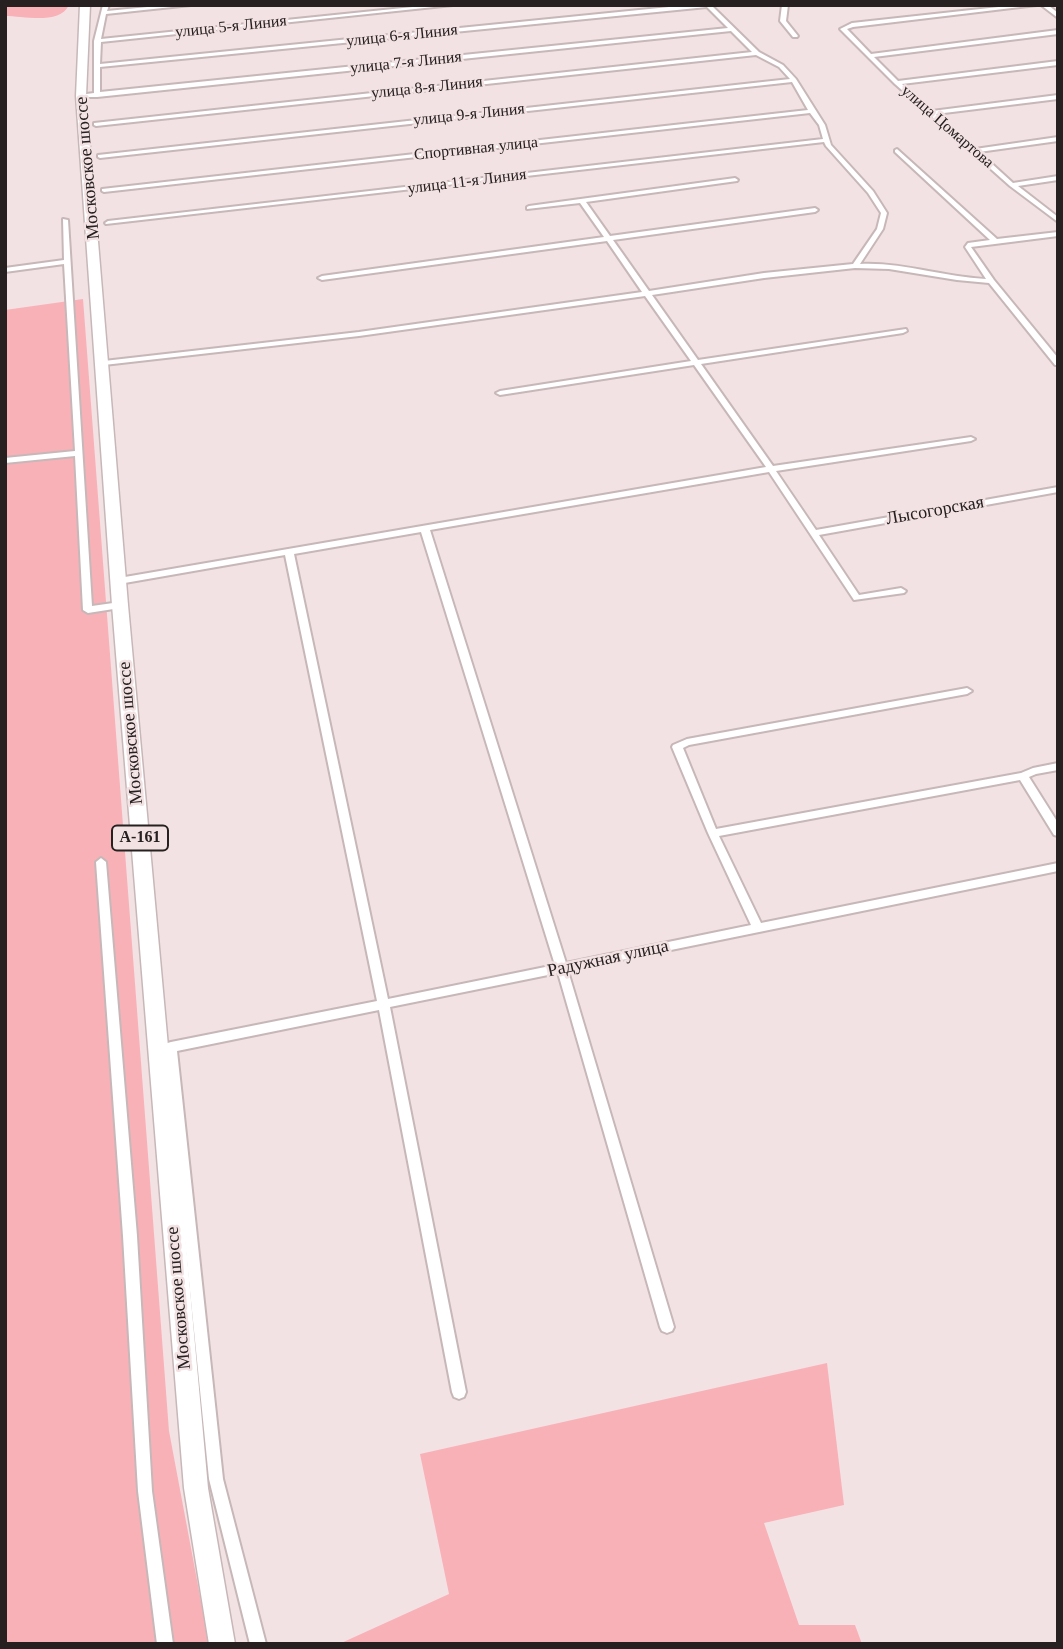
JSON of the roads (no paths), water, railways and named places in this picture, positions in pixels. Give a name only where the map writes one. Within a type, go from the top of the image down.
[{"type":"highway","name":"А-161","points":[[85,5],[89,35]]},
{"type":"highway","name":"А-161","points":[[89,35],[93,5]]},
{"type":"highway","name":"Московское шоссе","points":[[89,35],[89,95],[120,605],[164,1049],[196,1488],[222,1644]]},
{"type":"street","points":[[89,95],[97,66],[89,35],[106,5]]},
{"type":"street","points":[[103,13],[188,5]]},
{"type":"street","name":"улица 5-я Линия","points":[[89,35],[450,5]]},
{"type":"street","points":[[708,5],[757,53],[781,66],[794,79],[811,111],[822,125],[828,145],[871,192],[884,213],[880,229],[855,265]]},
{"type":"street","name":"улица 6-я Линия","points":[[97,66],[708,5]]},
{"type":"street","points":[[785,5],[782,11],[783,21],[795,36]]},
{"type":"street","name":"улица Цомартова","points":[[1034,5],[844,27],[844,31],[897,83],[1012,185],[1058,220]]},
{"type":"street","points":[[1044,5],[1058,16]]},
{"type":"street","name":"улица 7-я Линия","points":[[89,95],[731,29]]},
{"type":"street","points":[[869,56],[1058,32]]},
{"type":"street","name":"улица 8-я Линия","points":[[96,124],[757,53]]},
{"type":"street","points":[[897,83],[1058,63]]},
{"type":"street","name":"улица 9-я Линия","points":[[100,156],[794,79]]},
{"type":"street","points":[[932,113],[1058,97]]},
{"type":"street","name":"Спортивная улица","points":[[104,190],[811,111]]},
{"type":"street","points":[[974,151],[1058,139]]},
{"type":"street","name":"улица 11-я Линия","points":[[108,223],[827,140]]},
{"type":"street","points":[[897,151],[995,241]]},
{"type":"street","points":[[1012,185],[1058,178]]},
{"type":"street","points":[[529,208],[735,180]]},
{"type":"street","points":[[582,201],[771,469],[857,598],[901,591]]},
{"type":"street","points":[[323,278],[815,210]]},
{"type":"street","points":[[65,220],[88,610],[120,605]]},
{"type":"street","points":[[1058,234],[970,244],[968,247],[991,281],[1058,363]]},
{"type":"street","points":[[5,270],[67,262]]},
{"type":"street","points":[[104,363],[339,335],[855,265],[925,271],[969,281],[991,281]]},
{"type":"street","points":[[500,393],[903,331]]},
{"type":"street","points":[[119,581],[771,469],[971,439]]},
{"type":"street","points":[[5,461],[78,453]]},
{"type":"street","name":"Лысогорская","points":[[813,533],[1058,489]]},
{"type":"street","points":[[425,529],[562,969],[667,1327]]},
{"type":"street","points":[[289,552],[384,1005],[459,1392]]},
{"type":"street","points":[[758,929],[677,747],[687,742],[967,691]]},
{"type":"street","points":[[713,833],[1023,776],[1058,766]]},
{"type":"street","points":[[1023,776],[1058,832]]},
{"type":"street","points":[[101,862],[130,1236],[145,1490],[165,1644]]},
{"type":"street","name":"Радужная улица","points":[[164,1049],[1058,867]]},
{"type":"street","points":[[164,1049],[216,1479],[258,1644]]}]
